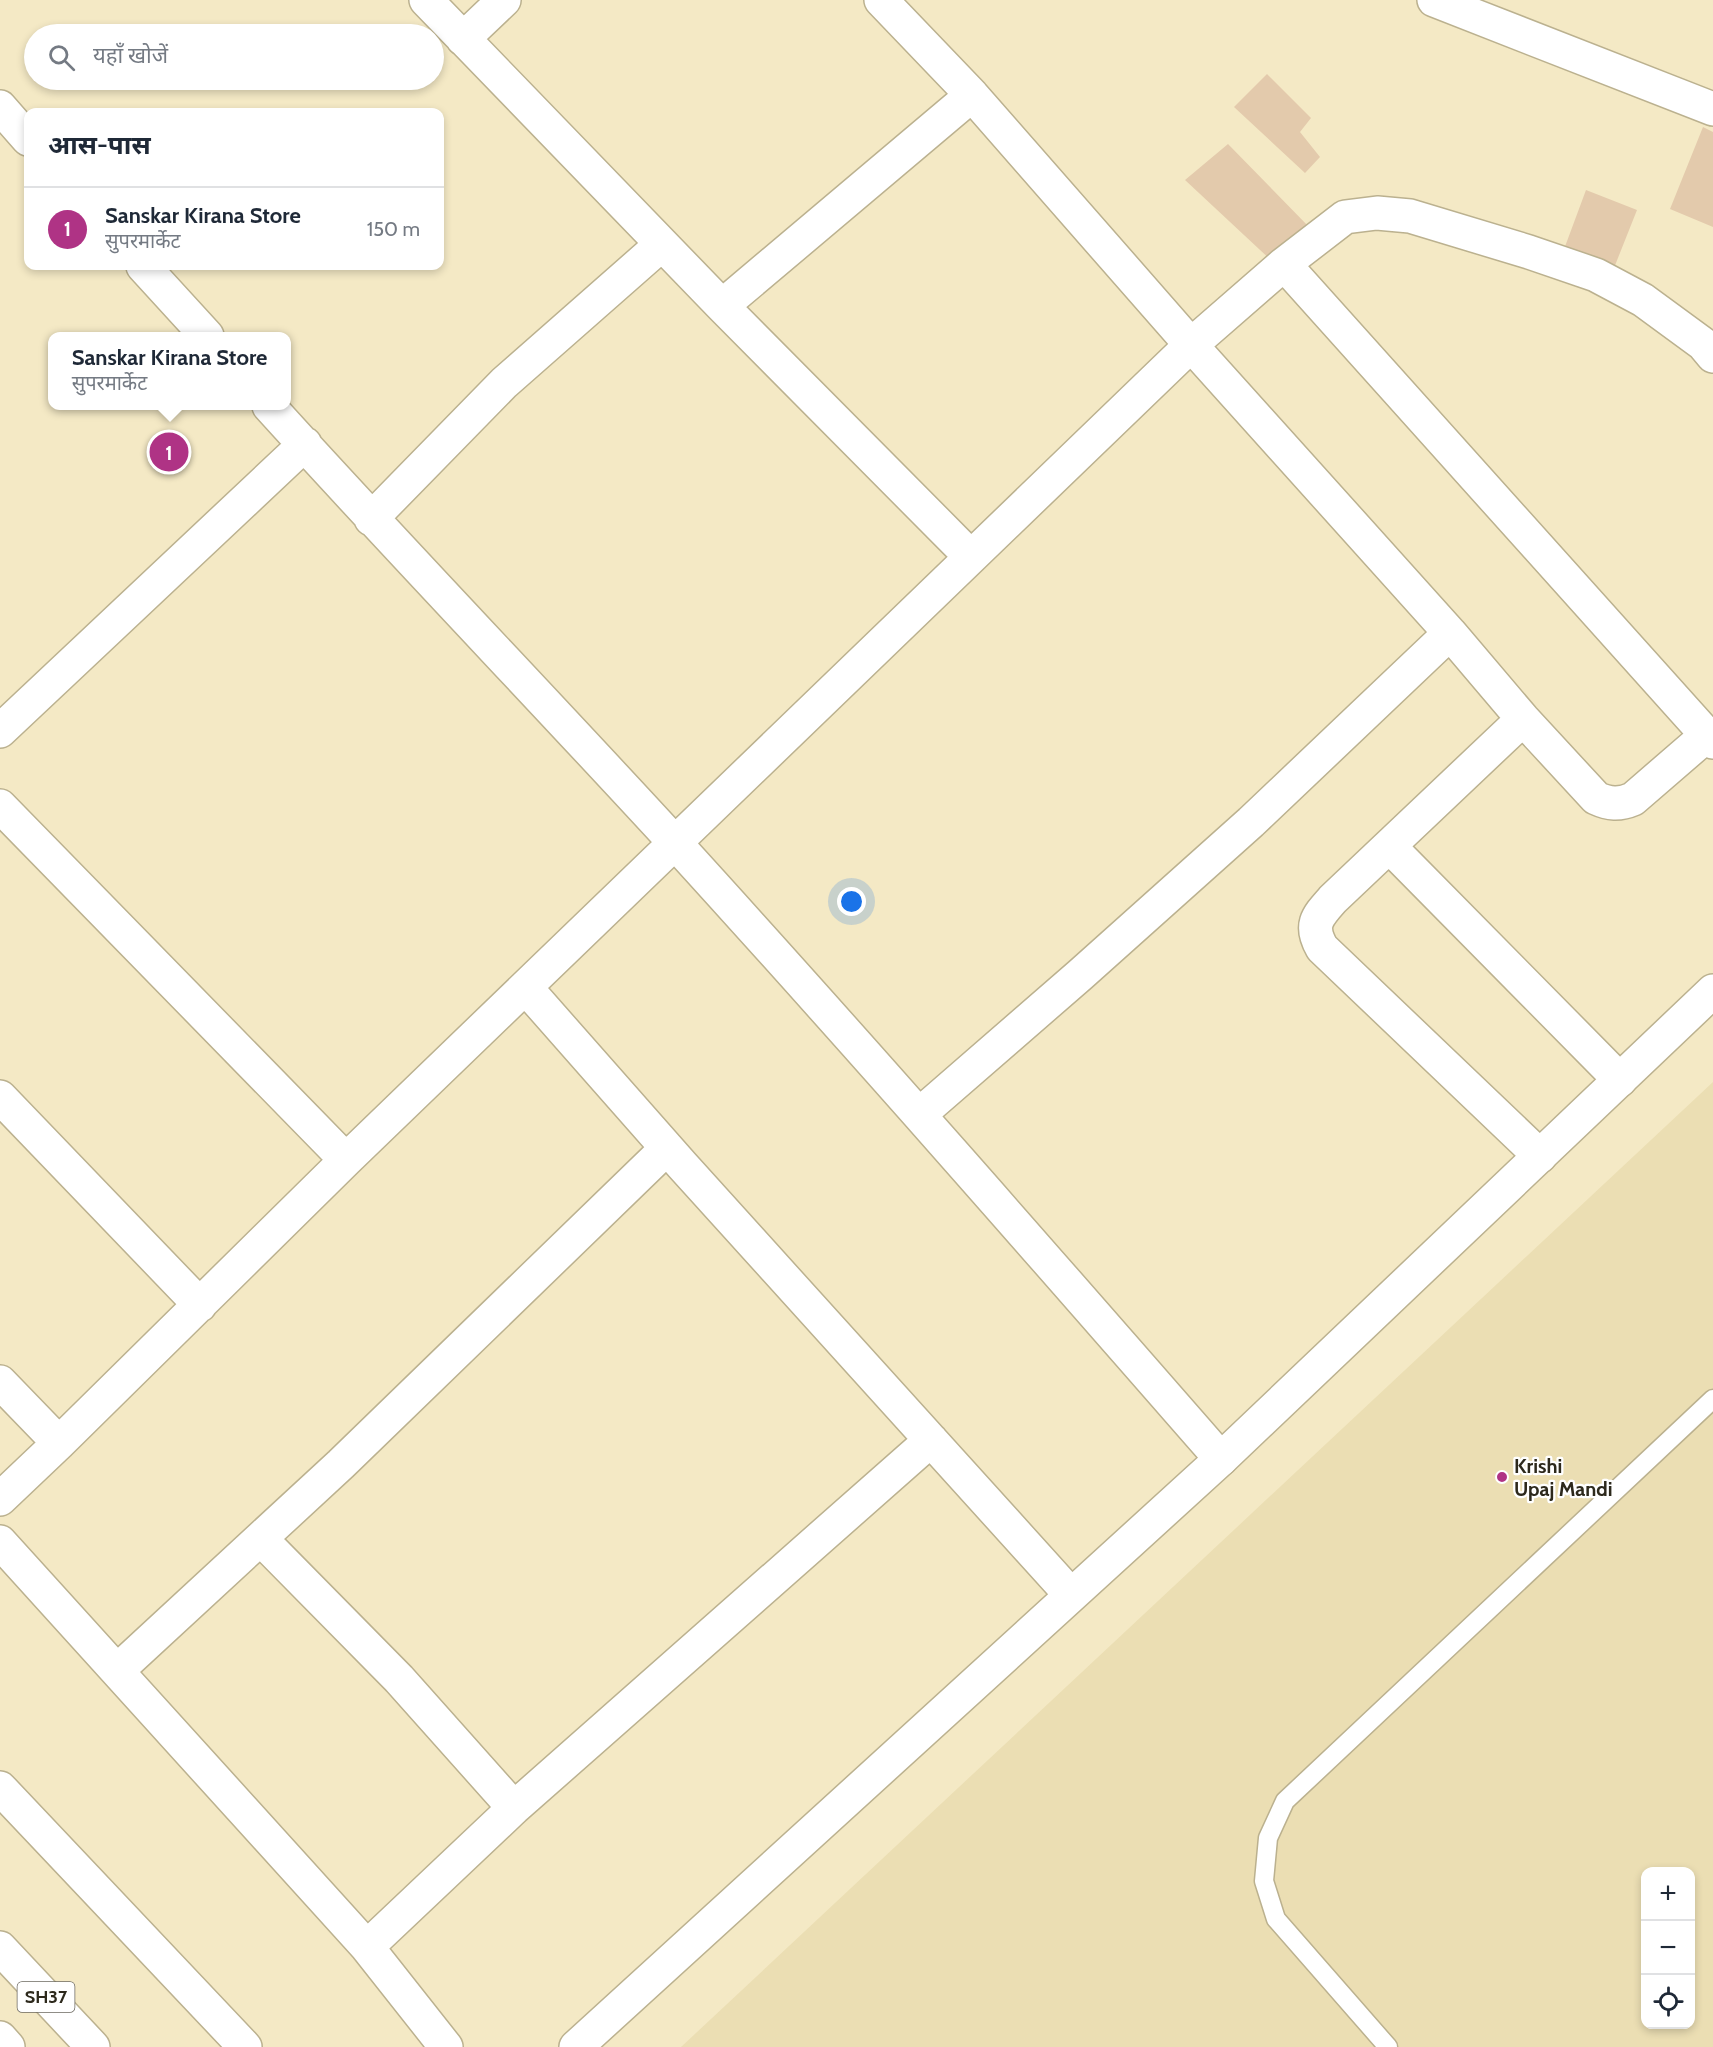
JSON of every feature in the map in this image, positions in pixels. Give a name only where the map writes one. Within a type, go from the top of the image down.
[{"type":"street","points":[[426,0],[722,306],[970,556]]},
{"type":"street","points":[[463,39],[504,0]]},
{"type":"street","points":[[881,0],[972,95],[1191,345],[1596,798],[1606,803],[1622,804],[1633,799],[1710,739],[1284,264]]},
{"type":"street","points":[[1434,0],[1713,109]]},
{"type":"street","points":[[722,306],[972,95]]},
{"type":"street","points":[[0,107],[24,134]]},
{"type":"street","points":[[0,1499],[346,1160],[1191,345],[1284,264],[1345,217],[1377,213],[1410,216],[1596,275],[1643,300],[1703,344],[1713,356]]},
{"type":"street","points":[[371,519],[504,383],[662,244]]},
{"type":"street","points":[[147,270],[203,332]]},
{"type":"street","points":[[274,410],[371,519],[674,843],[920,1114],[1221,1459]]},
{"type":"street","points":[[0,731],[305,444]]},
{"type":"street","points":[[920,1114],[1251,822],[1450,633]]},
{"type":"street","points":[[1523,719],[1319,914],[1315,936],[1322,948],[1540,1156]]},
{"type":"street","points":[[0,806],[346,1160]]},
{"type":"street","points":[[1389,846],[1620,1080]]},
{"type":"street","points":[[526,988],[667,1148],[1071,1595]]},
{"type":"street","points":[[576,2047],[1221,1459],[1713,991]]},
{"type":"street","points":[[0,1097],[200,1305]]},
{"type":"street","points":[[118,1670],[341,1464],[667,1148]]},
{"type":"street","points":[[0,1382],[59,1443]]},
{"type":"street","points":[[368,1947],[514,1808],[931,1440]]},
{"type":"street","points":[[261,1539],[399,1679],[514,1808]]},
{"type":"street","points":[[0,1542],[368,1947],[446,2047]]},
{"type":"street","points":[[0,1788],[245,2047]]},
{"type":"street","name":"SH37","points":[[0,1947],[93,2047]]},
{"type":"street","points":[[0,2038],[8,2047]]},
{"type":"lane","points":[[1388,2047],[1276,1919],[1264,1881],[1268,1838],[1286,1801],[1713,1399]]},
{"type":"shaded area","name":"Krishi Upaj Mandi","points":[[1713,1082],[1713,2047],[681,2047]]},
{"type":"building","points":[[1267,74],[1311,118],[1300,132],[1320,157],[1305,173],[1234,107]]},
{"type":"building","points":[[1703,127],[1713,132],[1713,227],[1670,209]]},
{"type":"building","points":[[1228,144],[1310,228],[1274,263],[1185,180]]},
{"type":"building","points":[[1586,190],[1637,210],[1612,273],[1563,252]]},
{"type":"place","name":"Sanskar Kirana Store","points":[[169,452]]},
{"type":"place","name":"Krishi Upaj Mandi","points":[[1502,1477]]}]
